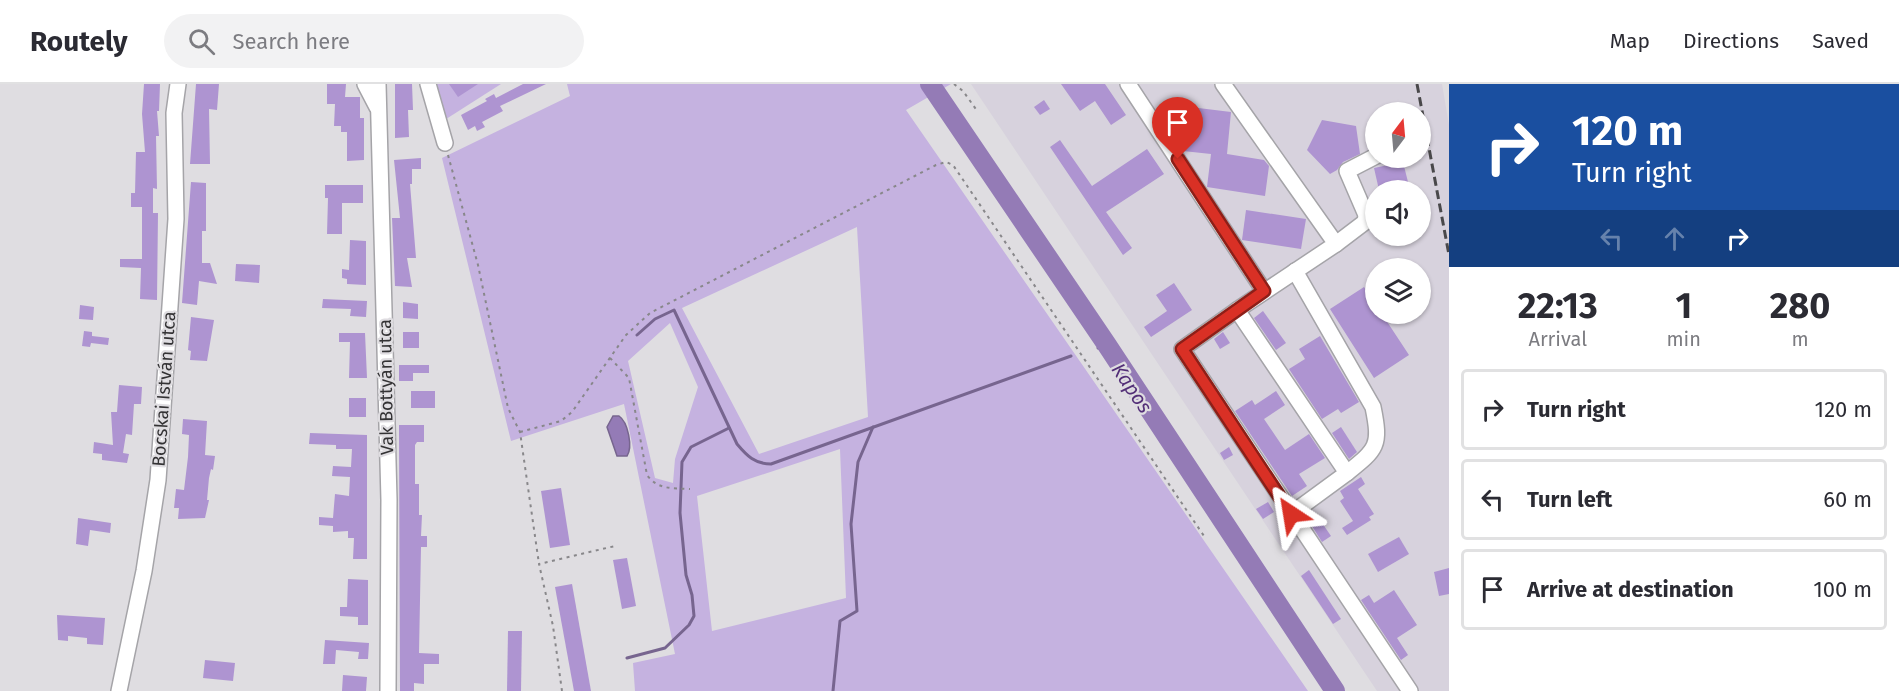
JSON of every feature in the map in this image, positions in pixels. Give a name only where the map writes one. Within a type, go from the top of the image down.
[{"type":"street","name":"Bocskai István utca","points":[[119,691],[144,571],[158,480],[176,219],[174,113],[178,84]]},
{"type":"street","points":[[365,84],[379,113]]},
{"type":"street","name":"Vak Bottyán utca","points":[[378,84],[389,500],[388,691]]},
{"type":"street","points":[[428,84],[445,143]]},
{"type":"street","points":[[1128,84],[1264,291]]},
{"type":"street","points":[[1223,84],[1336,244]]},
{"type":"street","points":[[1365,162],[1347,171],[1366,215],[1365,222],[1182,349],[1410,691]]},
{"type":"street","points":[[1291,514],[1371,453],[1377,444],[1378,432],[1372,407],[1295,271]]},
{"type":"street","points":[[1238,310],[1347,473]]},
{"type":"path","points":[[954,84],[978,112]]},
{"type":"path","points":[[445,143],[478,265],[508,408],[520,432],[539,564],[553,626],[562,691]]},
{"type":"path","points":[[520,432],[561,421],[572,412],[636,324],[650,314],[936,165],[946,162],[953,165],[1204,536]]},
{"type":"path","points":[[610,358],[629,378],[647,475],[653,483],[662,488],[690,489]]},
{"type":"path","points":[[539,564],[615,546]]},
{"type":"shaded area","points":[[434,84],[501,84],[443,121]]},
{"type":"shaded area","points":[[567,84],[951,84],[906,110],[1308,691],[635,691],[633,663],[675,654],[624,404],[511,441],[442,158],[570,96]],"holes":[[[857,227],[868,417],[759,454],[682,308]],[[670,323],[698,387],[675,459],[673,483],[655,478],[628,361]],[[840,449],[846,598],[712,631],[697,496]]]},
{"type":"shaded area","points":[[971,84],[1442,84],[1449,125],[1449,691],[1377,691]]},
{"type":"shaded area","points":[[613,416],[619,416],[627,429],[630,447],[627,456],[617,456],[607,427]]},
{"type":"building","points":[[144,84],[160,84],[159,111],[157,111],[159,136],[156,136],[157,189],[153,188],[153,213],[158,213],[157,300],[140,299],[141,268],[120,267],[120,259],[142,259],[142,207],[131,207],[131,193],[135,193],[136,152],[145,152],[142,114]]},
{"type":"building","points":[[196,84],[219,84],[217,110],[209,109],[210,164],[190,164]]},
{"type":"building","points":[[327,84],[346,84],[345,97],[360,97],[360,118],[364,118],[364,160],[347,161],[347,132],[341,132],[341,126],[334,126],[335,104],[327,104]]},
{"type":"building","points":[[395,84],[412,84],[413,110],[408,110],[409,137],[395,138]]},
{"type":"building","points":[[449,84],[478,84],[458,97]]},
{"type":"building","points":[[523,84],[546,84],[500,106],[503,111],[482,122],[485,127],[477,131],[475,126],[468,130],[461,115],[487,101],[485,99],[494,94],[496,98]]},
{"type":"building","points":[[1061,84],[1105,84],[1126,115],[1111,125],[1095,101],[1080,111]]},
{"type":"building","points":[[1044,100],[1050,109],[1040,115],[1034,107]]},
{"type":"building","points":[[1174,105],[1231,112],[1227,154],[1264,160],[1269,166],[1265,196],[1207,187],[1211,154],[1183,151],[1178,142],[1179,136],[1173,135],[1171,131]]},
{"type":"building","points":[[1322,120],[1356,126],[1360,154],[1343,162],[1337,170],[1330,174],[1307,150]]},
{"type":"building","points":[[1060,140],[1092,186],[1147,149],[1164,174],[1106,212],[1132,248],[1123,255],[1050,147]]},
{"type":"building","points":[[421,158],[421,169],[412,169],[412,184],[410,184],[416,258],[407,258],[412,287],[395,286],[392,218],[400,218],[394,160]]},
{"type":"building","points":[[1374,168],[1404,168],[1408,180],[1377,180]]},
{"type":"building","points":[[191,182],[206,183],[206,231],[202,231],[202,263],[210,263],[217,284],[199,281],[197,305],[182,303]]},
{"type":"building","points":[[325,185],[363,185],[363,203],[342,203],[342,234],[327,234],[328,198],[325,198]]},
{"type":"building","points":[[1246,210],[1306,219],[1301,249],[1242,240]]},
{"type":"building","points":[[350,240],[366,241],[366,285],[347,284],[347,279],[342,278],[342,269],[349,270]]},
{"type":"building","points":[[236,264],[260,265],[259,283],[235,281]]},
{"type":"building","points":[[1174,283],[1192,310],[1151,337],[1144,327],[1167,311],[1156,295]]},
{"type":"building","points":[[1364,287],[1365,324],[1389,324],[1409,355],[1374,378],[1330,309]]},
{"type":"building","points":[[323,299],[367,301],[366,317],[350,316],[351,309],[322,308]]},
{"type":"building","points":[[403,302],[418,304],[418,319],[403,318]]},
{"type":"building","points":[[80,305],[94,307],[93,320],[79,319]]},
{"type":"building","points":[[1263,311],[1286,343],[1276,350],[1254,318]]},
{"type":"building","points":[[191,317],[214,320],[207,361],[190,360],[191,351],[188,350]]},
{"type":"building","points":[[84,331],[92,332],[92,336],[109,338],[108,345],[91,343],[90,347],[82,346]]},
{"type":"building","points":[[403,332],[419,332],[419,348],[403,348]]},
{"type":"building","points":[[1223,332],[1230,343],[1220,349],[1214,339]]},
{"type":"building","points":[[339,333],[365,333],[367,378],[349,378],[350,342],[339,342]]},
{"type":"building","points":[[1320,336],[1359,402],[1341,413],[1338,409],[1322,419],[1289,369],[1305,359],[1299,349]]},
{"type":"building","points":[[399,365],[429,365],[429,373],[413,373],[413,381],[399,381]]},
{"type":"building","points":[[119,385],[142,387],[141,404],[134,404],[132,435],[126,434],[123,453],[129,454],[127,463],[102,460],[102,454],[93,453],[94,442],[113,445],[111,412],[117,412]]},
{"type":"building","points":[[411,391],[435,391],[435,408],[411,408]]},
{"type":"building","points":[[1276,391],[1285,405],[1264,419],[1285,450],[1309,434],[1325,458],[1299,474],[1307,486],[1292,496],[1235,411],[1252,400],[1255,405]]},
{"type":"building","points":[[349,398],[366,398],[366,417],[349,417]]},
{"type":"building","points":[[183,419],[207,421],[205,455],[215,456],[209,478],[207,500],[209,500],[205,518],[178,519],[179,508],[174,508],[176,489],[184,490],[188,457],[189,435],[182,434]]},
{"type":"building","points":[[399,425],[424,425],[424,442],[417,442],[415,445],[415,484],[419,484],[419,515],[422,515],[421,536],[427,536],[427,547],[421,547],[419,653],[439,654],[439,664],[424,664],[424,684],[414,683],[414,691],[400,691]]},
{"type":"building","points":[[1341,427],[1357,452],[1349,459],[1332,433]]},
{"type":"building","points":[[310,433],[367,435],[367,559],[353,559],[354,538],[348,538],[348,531],[333,532],[333,526],[319,525],[319,517],[333,518],[335,494],[349,496],[350,477],[332,476],[333,466],[351,467],[352,449],[336,449],[336,445],[309,444]]},
{"type":"building","points":[[1229,447],[1233,455],[1224,460],[1220,453]]},
{"type":"building","points":[[1361,477],[1365,484],[1358,489],[1374,514],[1369,517],[1371,520],[1347,535],[1342,528],[1353,521],[1340,501],[1344,498],[1340,491]]},
{"type":"building","points":[[561,488],[570,545],[550,548],[541,491]]},
{"type":"building","points":[[1268,502],[1274,512],[1263,519],[1256,509]]},
{"type":"building","points":[[1318,517],[1331,536],[1322,542],[1310,523]]},
{"type":"building","points":[[78,518],[111,523],[110,533],[90,530],[88,546],[76,544]]},
{"type":"building","points":[[1399,537],[1409,554],[1378,572],[1368,554]]},
{"type":"building","points":[[627,558],[636,606],[622,609],[613,560]]},
{"type":"building","points":[[1449,568],[1449,594],[1439,596],[1434,572]]},
{"type":"building","points":[[1309,570],[1341,619],[1333,624],[1301,576]]},
{"type":"building","points":[[348,579],[368,580],[368,625],[358,625],[358,617],[340,616],[340,607],[347,607]]},
{"type":"building","points":[[572,584],[591,691],[574,691],[555,587]]},
{"type":"building","points":[[1394,590],[1417,625],[1397,638],[1408,655],[1401,660],[1361,600],[1369,595],[1374,603]]},
{"type":"building","points":[[57,615],[105,618],[103,645],[87,644],[87,638],[68,636],[68,641],[58,640]]},
{"type":"building","points":[[508,631],[522,631],[521,691],[507,691]]},
{"type":"building","points":[[325,640],[369,643],[368,659],[358,659],[359,652],[336,650],[335,664],[323,664]]},
{"type":"building","points":[[205,660],[235,663],[233,681],[203,678]]},
{"type":"building","points":[[343,675],[367,677],[366,691],[342,691]]},
{"type":"waterway","name":"Kapos","points":[[930,84],[1107,345],[1335,691]]},
{"type":"waterway","points":[[637,335],[655,319],[674,310],[737,444],[760,463],[771,464],[1071,356]]},
{"type":"waterway","points":[[1098,348],[1107,345]]},
{"type":"waterway","points":[[833,691],[840,621],[857,611],[851,524],[858,462],[873,427]]},
{"type":"waterway","points":[[627,658],[665,648],[689,625],[694,616],[692,595],[686,575],[680,513],[682,462],[691,447],[729,428]]},
{"type":"railway","points":[[1417,84],[1449,255]]},
{"type":"route","points":[[1178,159],[1264,291],[1182,349],[1291,514]]}]
